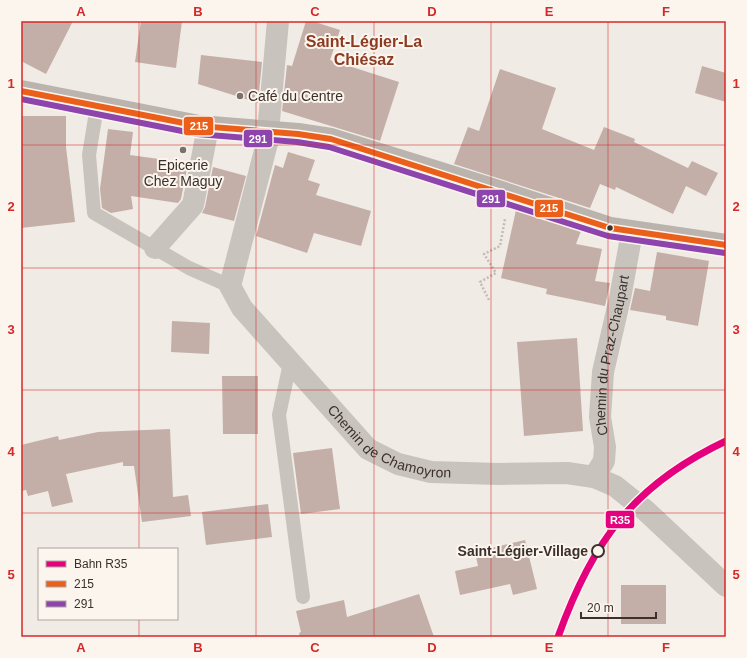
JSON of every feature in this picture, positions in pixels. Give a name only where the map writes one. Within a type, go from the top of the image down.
[{"type":"main road","points":[[21,91],[208,127],[331,139],[486,187],[610,228],[726,245]]},
{"type":"street","points":[[230,286],[265,151],[278,21]]},
{"type":"street","points":[[155,248],[193,205],[208,127]]},
{"type":"street","name":"Chemin du Praz-Chaupart","points":[[594,477],[604,461],[605,447],[600,417],[603,372],[620,298],[632,232]]},
{"type":"street","name":"Chemin de Chamoyron","points":[[230,286],[242,308],[368,448],[398,464],[431,472],[500,474],[566,473],[594,477],[615,486],[644,510],[726,586]]},
{"type":"lane","points":[[97,106],[89,155],[94,213],[189,268],[230,286]]},
{"type":"lane","points":[[290,363],[279,415],[303,597]]},
{"type":"path","points":[[489,300],[480,282],[496,273],[484,254],[500,246],[506,222],[504,216]]},
{"type":"building","points":[[21,21],[73,21],[46,74],[21,61]]},
{"type":"building","points":[[141,21],[182,21],[176,68],[135,62]]},
{"type":"building","points":[[306,21],[312,21],[340,30],[330,60],[399,82],[380,141],[282,111],[287,65],[292,66]]},
{"type":"building","points":[[201,55],[262,62],[258,103],[198,84]]},
{"type":"building","points":[[702,66],[726,73],[726,102],[695,93]]},
{"type":"building","points":[[500,69],[556,88],[542,129],[594,150],[604,127],[635,139],[634,142],[688,168],[692,161],[718,173],[706,196],[686,186],[673,214],[616,187],[615,190],[600,184],[590,208],[454,164],[468,127],[479,131]]},
{"type":"building","points":[[21,116],[66,116],[66,147],[75,222],[21,228]]},
{"type":"building","points":[[108,129],[133,132],[130,155],[188,163],[181,199],[178,203],[131,196],[133,209],[111,213],[102,208],[100,189]]},
{"type":"building","points":[[288,152],[315,160],[308,180],[320,184],[316,195],[371,211],[361,246],[314,233],[307,253],[256,236],[275,165],[283,168]]},
{"type":"building","points":[[213,167],[246,176],[234,221],[202,213],[205,207]]},
{"type":"building","points":[[516,210],[581,231],[576,244],[602,249],[595,281],[610,283],[605,306],[546,294],[547,289],[501,278]]},
{"type":"building","points":[[657,252],[709,261],[698,326],[666,320],[666,316],[630,310],[635,288],[650,291]]},
{"type":"building","points":[[172,321],[210,323],[209,354],[171,352]]},
{"type":"building","points":[[577,338],[583,431],[524,436],[517,342]]},
{"type":"building","points":[[222,376],[258,376],[258,434],[223,434]]},
{"type":"building","points":[[170,429],[173,497],[188,495],[191,516],[142,522],[134,466],[123,466],[123,462],[66,474],[73,502],[52,507],[48,491],[28,496],[26,490],[21,491],[21,445],[58,436],[59,440],[98,432]]},
{"type":"building","points":[[332,448],[340,509],[301,514],[293,453]]},
{"type":"building","points":[[268,504],[272,537],[206,545],[202,512]]},
{"type":"building","points":[[525,540],[537,589],[513,595],[510,584],[460,595],[455,571],[478,566],[475,552]]},
{"type":"building","points":[[621,585],[666,585],[666,624],[621,624]]},
{"type":"building","points":[[419,594],[434,637],[300,637],[299,633],[301,632],[296,611],[344,600],[347,617]]},
{"type":"rail line","name":"R35","points":[[558,637],[571,603],[586,572],[602,545],[620,520],[641,497],[665,477],[693,458],[726,441]]},
{"type":"transit line","name":"215","points":[[21,91],[199,126],[298,134],[331,139],[610,228],[726,245]]},
{"type":"transit line","name":"291","points":[[21,99],[197,134],[297,142],[329,147],[608,236],[725,253]]},
{"type":"place","name":"Café du Centre","points":[[240,96]]},
{"type":"place","name":"Epicerie Chez Maguy","points":[[183,150]]},
{"type":"place","name":"Saint-Légier-Village","points":[[598,551]]},
{"type":"district","name":"Saint-Légier-La Chiésaz","points":[[364,50]]}]
